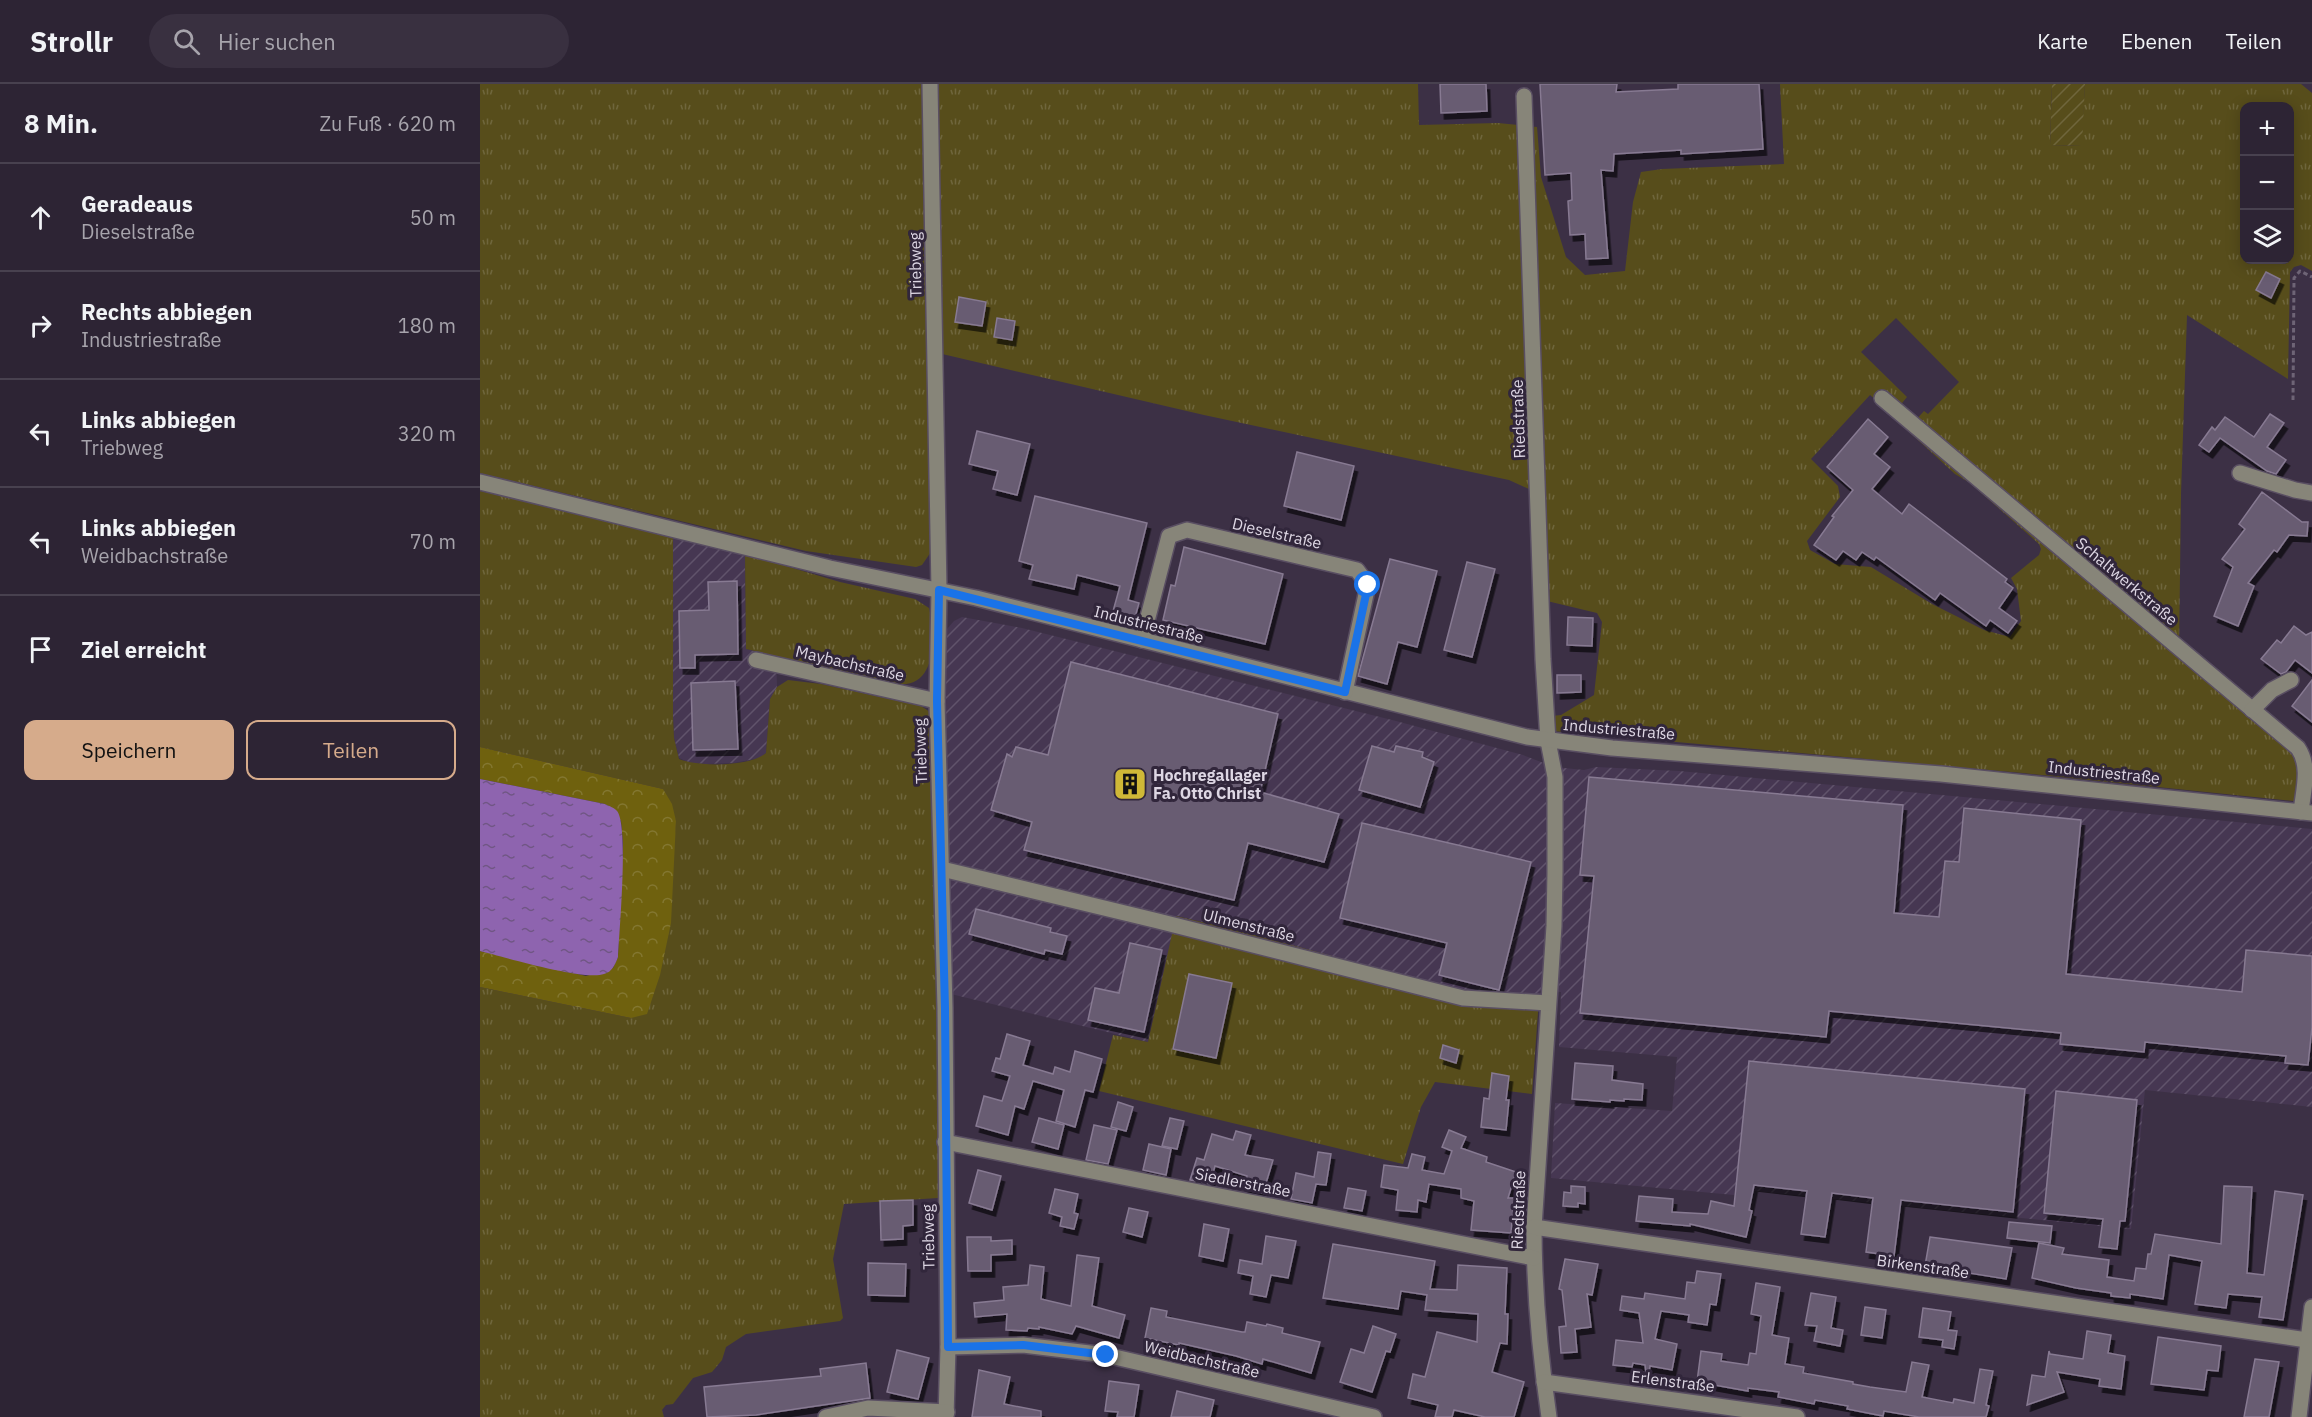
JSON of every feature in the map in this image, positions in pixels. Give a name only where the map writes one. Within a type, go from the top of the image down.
[{"type":"street","name":"Triebweg","points":[[930,84],[939,590],[937,701],[942,869],[948,1347],[946,1414]]},
{"type":"street","name":"Riedstraße","points":[[1524,96],[1543,659],[1548,741],[1555,777],[1556,825],[1554,926],[1534,1227],[1534,1258],[1549,1417]]},
{"type":"street","name":"Schaltwerkstraße","points":[[1882,398],[2298,748],[2309,764],[2306,813]]},
{"type":"street","points":[[2240,473],[2312,493]]},
{"type":"street","name":"Industriestraße","points":[[480,482],[830,568],[939,590],[1503,732],[1548,741],[1941,774],[2306,813]]},
{"type":"street","name":"Dieselstraße","points":[[1142,640],[1169,536],[1187,530],[1356,570],[1368,585],[1345,692]]},
{"type":"street","name":"Maybachstraße","points":[[756,660],[937,701]]},
{"type":"street","points":[[2252,710],[2272,690],[2291,681]]},
{"type":"street","name":"Ulmenstraße","points":[[942,869],[1463,998],[1548,1004]]},
{"type":"street","name":"Siedlerstraße","points":[[945,1142],[1534,1258]]},
{"type":"street","name":"Birkenstraße","points":[[1534,1227],[2307,1340]]},
{"type":"street","points":[[2299,1417],[2312,1307]]},
{"type":"street","name":"Weidbachstraße","points":[[948,1347],[1023,1345],[1106,1355],[1364,1416]]},
{"type":"street","name":"Erlenstraße","points":[[1544,1382],[1743,1413],[1797,1417]]},
{"type":"street","points":[[826,1417],[868,1408],[946,1414]]},
{"type":"path","points":[[2293,400],[2294,278],[2300,272],[2312,277]]},
{"type":"shaded area","points":[[673,538],[745,554],[746,649],[776,656],[777,687],[770,699],[766,753],[760,758],[734,763],[706,764],[690,763],[679,758],[674,738],[673,717]]},
{"type":"shaded area","points":[[962,617],[1022,628],[1396,721],[1523,755],[1554,767],[1584,770],[1596,767],[1679,771],[2312,829],[2312,1107],[2145,1090],[2131,1229],[1735,1189],[1734,1195],[1551,1178],[1555,1103],[1672,1111],[1677,1057],[1559,1047],[1561,992],[1540,991],[1539,999],[1470,993],[1177,916],[1148,1042],[951,994],[944,642],[947,629],[954,621]]},
{"type":"green space","points":[[480,84],[1418,84],[1419,125],[1498,123],[1537,127],[1541,177],[1566,257],[1585,275],[1625,271],[1633,202],[1641,172],[1662,169],[1784,164],[1780,84],[2052,84],[2050,145],[2081,146],[2085,84],[2301,84],[2312,93],[2312,271],[2301,265],[2294,267],[2290,272],[2288,379],[2187,315],[2181,494],[2179,654],[2292,749],[2297,775],[2294,801],[2023,773],[1553,731],[1552,716],[1561,715],[1594,695],[1602,622],[1597,613],[1547,601],[1542,495],[1509,480],[1204,415],[938,353],[933,549],[922,565],[916,567],[806,551],[480,473]],"holes":[[[1896,318],[1959,382],[1928,414],[1924,411],[1907,430],[1955,474],[1970,483],[2039,544],[2041,549],[2039,555],[2011,578],[2017,589],[2021,621],[2010,637],[1984,630],[1932,604],[1871,567],[1835,564],[1810,550],[1807,541],[1840,497],[1838,486],[1811,459],[1870,395],[1893,414],[1907,397],[1861,352]]]},
{"type":"green space","points":[[2052,84],[2085,84],[2082,146],[2050,145]]},
{"type":"green space","points":[[480,491],[673,538],[673,717],[674,738],[679,759],[688,762],[724,764],[748,761],[766,753],[770,699],[777,687],[788,680],[821,684],[921,706],[930,712],[934,790],[940,1145],[938,1198],[844,1204],[833,1259],[843,1318],[840,1321],[746,1334],[726,1347],[722,1360],[712,1372],[693,1378],[673,1404],[666,1405],[662,1410],[664,1417],[480,1417],[480,987],[631,1018],[673,859],[676,821],[663,789],[480,747]]},
{"type":"green space","points":[[745,554],[840,582],[915,599],[929,608],[931,619],[932,644],[927,668],[921,677],[912,683],[899,684],[746,649]]},
{"type":"green space","points":[[480,747],[663,789],[672,804],[676,821],[671,923],[660,975],[647,1014],[631,1018],[480,987],[480,951],[586,976],[613,968],[618,957],[623,843],[621,821],[605,804],[480,779]]},
{"type":"green space","points":[[1176,916],[1470,993],[1539,999],[1532,1094],[1435,1082],[1421,1107],[1403,1164],[1099,1091],[1113,1035],[1148,1042]]},
{"type":"water","points":[[480,779],[605,804],[617,811],[621,820],[623,857],[621,904],[618,957],[609,972],[594,975],[580,974],[480,951]]},
{"type":"building","points":[[1440,84],[1486,84],[1487,111],[1441,113]]},
{"type":"building","points":[[1540,84],[1617,84],[1616,92],[1678,89],[1678,84],[1759,84],[1763,149],[1681,154],[1681,150],[1614,154],[1613,171],[1601,170],[1608,258],[1586,259],[1585,234],[1570,235],[1568,201],[1572,200],[1571,173],[1545,175]]},
{"type":"building","points":[[2266,272],[2280,279],[2271,298],[2256,290]]},
{"type":"building","points":[[959,297],[986,302],[982,326],[955,322]]},
{"type":"building","points":[[997,318],[1015,321],[1012,340],[994,337]]},
{"type":"building","points":[[2270,414],[2284,423],[2267,447],[2286,460],[2276,474],[2267,471],[2220,438],[2209,452],[2199,445],[2212,427],[2215,430],[2225,417],[2254,437]]},
{"type":"building","points":[[1868,419],[1888,437],[1874,454],[1890,467],[1872,489],[1902,514],[1909,504],[2007,579],[2005,582],[2013,588],[1999,608],[2017,621],[2008,633],[1990,620],[1986,626],[1940,593],[1935,600],[1876,557],[1874,560],[1862,552],[1856,560],[1843,551],[1836,560],[1814,545],[1834,517],[1832,516],[1853,490],[1827,467]]},
{"type":"building","points":[[977,431],[1030,444],[1017,495],[993,489],[998,471],[969,464]]},
{"type":"building","points":[[1297,452],[1354,466],[1341,520],[1284,506]]},
{"type":"building","points":[[2262,492],[2302,522],[2308,522],[2307,536],[2289,535],[2277,552],[2274,550],[2248,583],[2254,586],[2238,626],[2214,616],[2233,567],[2222,559],[2245,529],[2239,524]]},
{"type":"building","points":[[1035,496],[1147,523],[1128,600],[1139,603],[1134,621],[1112,615],[1120,586],[1077,575],[1074,589],[1029,579],[1033,565],[1019,561]]},
{"type":"building","points":[[1184,547],[1283,574],[1265,644],[1163,620],[1171,585],[1175,586]]},
{"type":"building","points":[[1390,559],[1437,571],[1417,647],[1398,642],[1387,684],[1358,676]]},
{"type":"building","points":[[1467,562],[1495,569],[1472,657],[1444,650]]},
{"type":"building","points":[[737,581],[738,654],[695,655],[695,668],[680,668],[679,611],[709,610],[708,582]]},
{"type":"building","points":[[1568,617],[1593,618],[1592,646],[1567,645]]},
{"type":"building","points":[[2294,626],[2306,635],[2312,632],[2312,673],[2295,660],[2286,672],[2281,674],[2261,659],[2277,640],[2281,643]]},
{"type":"building","name":"Hochregallager Fa. Otto Christ","points":[[1071,662],[1278,714],[1260,792],[1339,814],[1324,862],[1248,843],[1234,900],[1024,850],[1032,822],[991,810],[1007,754],[1012,757],[1016,747],[1048,755]]},
{"type":"building","points":[[1557,675],[1581,675],[1581,692],[1557,693]]},
{"type":"building","points":[[2312,680],[2312,722],[2292,706]]},
{"type":"building","points":[[735,681],[738,749],[693,750],[691,683]]},
{"type":"building","points":[[1372,746],[1394,752],[1396,746],[1423,752],[1422,757],[1434,762],[1420,807],[1359,790]]},
{"type":"building","points":[[1589,777],[1903,805],[1894,913],[1939,917],[1945,861],[1959,862],[1964,808],[2081,820],[2066,974],[2242,992],[2246,950],[2312,956],[2312,1027],[2308,1065],[2285,1063],[2286,1056],[2145,1042],[2144,1052],[2060,1044],[2061,1033],[1829,1011],[1826,1037],[1580,1013],[1594,876],[1580,875]]},
{"type":"building","points":[[1362,823],[1531,862],[1499,990],[1439,975],[1447,943],[1340,918]]},
{"type":"building","points":[[976,909],[1051,928],[1050,932],[1067,936],[1062,954],[1045,950],[1044,954],[969,934]]},
{"type":"building","points":[[1130,943],[1162,950],[1144,1032],[1088,1020],[1095,988],[1119,993]]},
{"type":"building","points":[[1189,974],[1232,983],[1216,1058],[1173,1049]]},
{"type":"building","points":[[1007,1034],[1030,1041],[1023,1065],[1053,1074],[1055,1067],[1070,1072],[1075,1051],[1102,1059],[1093,1092],[1085,1090],[1075,1127],[1056,1121],[1064,1090],[1033,1081],[1024,1109],[1015,1106],[1008,1135],[976,1126],[984,1096],[1002,1101],[1010,1076],[992,1071],[996,1058],[1000,1059]]},
{"type":"building","points":[[1443,1045],[1459,1050],[1456,1063],[1440,1058]]},
{"type":"building","points":[[1749,1061],[2025,1089],[2013,1212],[1901,1200],[1894,1256],[1866,1252],[1873,1198],[1832,1193],[1825,1237],[1801,1234],[1807,1191],[1754,1185],[1749,1210],[1752,1211],[1746,1237],[1690,1224],[1690,1226],[1636,1221],[1639,1196],[1673,1199],[1672,1212],[1708,1214],[1711,1201],[1734,1206]]},
{"type":"building","points":[[1575,1063],[1613,1066],[1612,1080],[1643,1084],[1642,1100],[1624,1099],[1624,1101],[1610,1100],[1610,1102],[1572,1099]]},
{"type":"building","points":[[1492,1073],[1509,1076],[1506,1130],[1481,1127],[1484,1098],[1489,1099]]},
{"type":"building","points":[[2056,1091],[2137,1100],[2125,1221],[2120,1221],[2117,1249],[2099,1247],[2103,1219],[2044,1213]]},
{"type":"building","points":[[1118,1102],[1133,1107],[1126,1131],[1111,1127]]},
{"type":"building","points":[[1039,1118],[1064,1125],[1058,1149],[1032,1142]]},
{"type":"building","points":[[1170,1118],[1184,1121],[1177,1149],[1162,1146]]},
{"type":"building","points":[[1094,1125],[1117,1130],[1108,1164],[1086,1160]]},
{"type":"building","points":[[1449,1130],[1466,1137],[1461,1148],[1487,1157],[1486,1162],[1516,1172],[1508,1198],[1514,1198],[1511,1233],[1471,1230],[1474,1201],[1461,1198],[1461,1189],[1429,1184],[1426,1202],[1418,1200],[1417,1212],[1396,1210],[1398,1190],[1381,1187],[1384,1165],[1408,1168],[1412,1154],[1425,1157],[1422,1170],[1444,1174],[1452,1151],[1442,1147]]},
{"type":"building","points":[[1236,1131],[1251,1135],[1245,1155],[1273,1160],[1263,1193],[1244,1189],[1247,1176],[1215,1166],[1210,1184],[1190,1180],[1197,1158],[1204,1160],[1212,1134],[1233,1140]]},
{"type":"building","points":[[1149,1144],[1171,1149],[1166,1175],[1143,1170]]},
{"type":"building","points":[[1318,1152],[1331,1154],[1326,1185],[1316,1184],[1312,1203],[1291,1199],[1296,1173],[1314,1177]]},
{"type":"building","points":[[978,1170],[1001,1176],[992,1210],[969,1203]]},
{"type":"building","points":[[1571,1186],[1585,1187],[1585,1204],[1578,1203],[1578,1207],[1563,1206],[1564,1192],[1571,1193]]},
{"type":"building","points":[[2224,1186],[2252,1187],[2247,1273],[2264,1275],[2275,1191],[2303,1195],[2283,1320],[2259,1317],[2262,1297],[2228,1294],[2226,1308],[2195,1304],[2202,1261],[2169,1255],[2163,1299],[2130,1294],[2130,1298],[2111,1296],[2111,1293],[2032,1278],[2039,1243],[2064,1248],[2062,1254],[2109,1260],[2107,1277],[2134,1281],[2136,1268],[2146,1269],[2155,1234],[2221,1244]]},
{"type":"building","points":[[1348,1188],[1366,1191],[1362,1211],[1344,1208]]},
{"type":"building","points":[[1055,1189],[1078,1194],[1074,1213],[1078,1214],[1074,1229],[1060,1226],[1062,1217],[1049,1213]]},
{"type":"building","points":[[913,1200],[913,1225],[903,1226],[903,1239],[881,1240],[880,1201]]},
{"type":"building","points":[[1129,1208],[1148,1212],[1142,1237],[1123,1232]]},
{"type":"building","points":[[2009,1222],[2052,1226],[2050,1243],[2007,1238]]},
{"type":"building","points":[[1204,1224],[1229,1229],[1223,1261],[1199,1256]]},
{"type":"building","points":[[1266,1236],[1296,1241],[1288,1278],[1271,1275],[1266,1297],[1250,1294],[1253,1276],[1238,1273],[1240,1260],[1262,1264]]},
{"type":"building","points":[[967,1237],[991,1237],[991,1241],[1012,1240],[1012,1254],[991,1255],[991,1271],[968,1271]]},
{"type":"building","points":[[1930,1237],[2012,1248],[2006,1279],[1925,1266]]},
{"type":"building","points":[[1333,1244],[1435,1261],[1430,1289],[1457,1290],[1458,1265],[1507,1268],[1505,1314],[1508,1314],[1507,1344],[1500,1343],[1492,1372],[1524,1382],[1514,1417],[1485,1417],[1454,1410],[1452,1417],[1435,1417],[1438,1405],[1408,1398],[1413,1374],[1425,1377],[1437,1332],[1477,1342],[1478,1314],[1425,1310],[1427,1295],[1401,1291],[1398,1309],[1323,1298]]},
{"type":"building","points":[[1077,1255],[1099,1258],[1092,1306],[1125,1315],[1119,1338],[1076,1326],[1072,1334],[1039,1327],[1039,1329],[1028,1328],[1027,1331],[1006,1330],[1007,1314],[975,1317],[974,1303],[1004,1300],[1003,1287],[1028,1285],[1030,1265],[1044,1267],[1041,1299],[1071,1306]]},
{"type":"building","points":[[1565,1259],[1598,1264],[1592,1295],[1587,1294],[1591,1327],[1575,1329],[1577,1352],[1561,1353],[1559,1327],[1566,1326],[1562,1290],[1559,1289]]},
{"type":"building","points":[[868,1263],[906,1264],[905,1296],[868,1295]]},
{"type":"building","points":[[1697,1271],[1721,1274],[1716,1305],[1710,1304],[1707,1325],[1688,1322],[1689,1315],[1661,1311],[1655,1339],[1677,1344],[1672,1370],[1650,1366],[1649,1373],[1646,1373],[1645,1365],[1633,1363],[1632,1367],[1613,1365],[1616,1340],[1643,1343],[1639,1313],[1620,1310],[1622,1296],[1644,1299],[1645,1293],[1685,1299],[1687,1282],[1695,1283]]},
{"type":"building","points":[[1756,1283],[1780,1287],[1772,1335],[1789,1338],[1785,1364],[1804,1367],[1803,1373],[1906,1392],[1912,1362],[1929,1365],[1922,1397],[1953,1403],[1954,1399],[1974,1403],[1980,1369],[1993,1371],[1986,1405],[1989,1406],[1986,1417],[1919,1417],[1884,1411],[1883,1416],[1815,1400],[1814,1404],[1778,1397],[1779,1392],[1748,1388],[1748,1391],[1697,1382],[1701,1351],[1722,1354],[1721,1361],[1748,1365],[1750,1353],[1756,1354],[1761,1316],[1751,1314]]},
{"type":"building","points":[[1811,1293],[1836,1297],[1831,1328],[1843,1330],[1840,1346],[1814,1341],[1817,1326],[1805,1325]]},
{"type":"building","points":[[1865,1307],[1886,1310],[1882,1338],[1861,1335]]},
{"type":"building","points":[[1151,1308],[1167,1311],[1166,1317],[1242,1332],[1245,1332],[1247,1322],[1266,1326],[1267,1324],[1283,1328],[1282,1333],[1320,1342],[1311,1373],[1263,1359],[1262,1364],[1179,1343],[1179,1345],[1145,1338]]},
{"type":"building","points":[[1923,1308],[1951,1312],[1948,1330],[1957,1331],[1954,1349],[1942,1347],[1943,1340],[1919,1337]]},
{"type":"building","points":[[1373,1326],[1396,1334],[1390,1352],[1386,1351],[1372,1392],[1340,1382],[1351,1349],[1364,1353]]},
{"type":"building","points":[[2087,1331],[2111,1335],[2108,1353],[2125,1356],[2121,1389],[2099,1386],[2100,1379],[2057,1372],[2064,1392],[2027,1405],[2032,1375],[2045,1377],[2049,1351],[2050,1354],[2083,1359]]},
{"type":"building","points":[[2158,1337],[2221,1346],[2218,1371],[2207,1370],[2204,1390],[2151,1384]]},
{"type":"building","points":[[897,1350],[929,1358],[918,1399],[887,1392]]},
{"type":"building","points":[[2255,1359],[2279,1362],[2269,1417],[2244,1417]]},
{"type":"building","points":[[866,1363],[870,1398],[756,1415],[707,1417],[704,1387],[821,1376],[820,1369]]},
{"type":"building","points":[[979,1370],[1010,1377],[1004,1404],[1041,1411],[1041,1417],[972,1417]]},
{"type":"building","points":[[1109,1381],[1139,1385],[1134,1417],[1117,1417],[1118,1412],[1105,1411]]},
{"type":"building","points":[[1177,1391],[1214,1400],[1210,1417],[1171,1417]]},
{"type":"place","name":"Hochregallager Fa. Otto Christ","points":[[1130,784]]},
{"type":"route","points":[[1106,1355],[1023,1345],[948,1347],[945,1008],[937,701],[939,590],[1345,692],[1368,585]]}]
